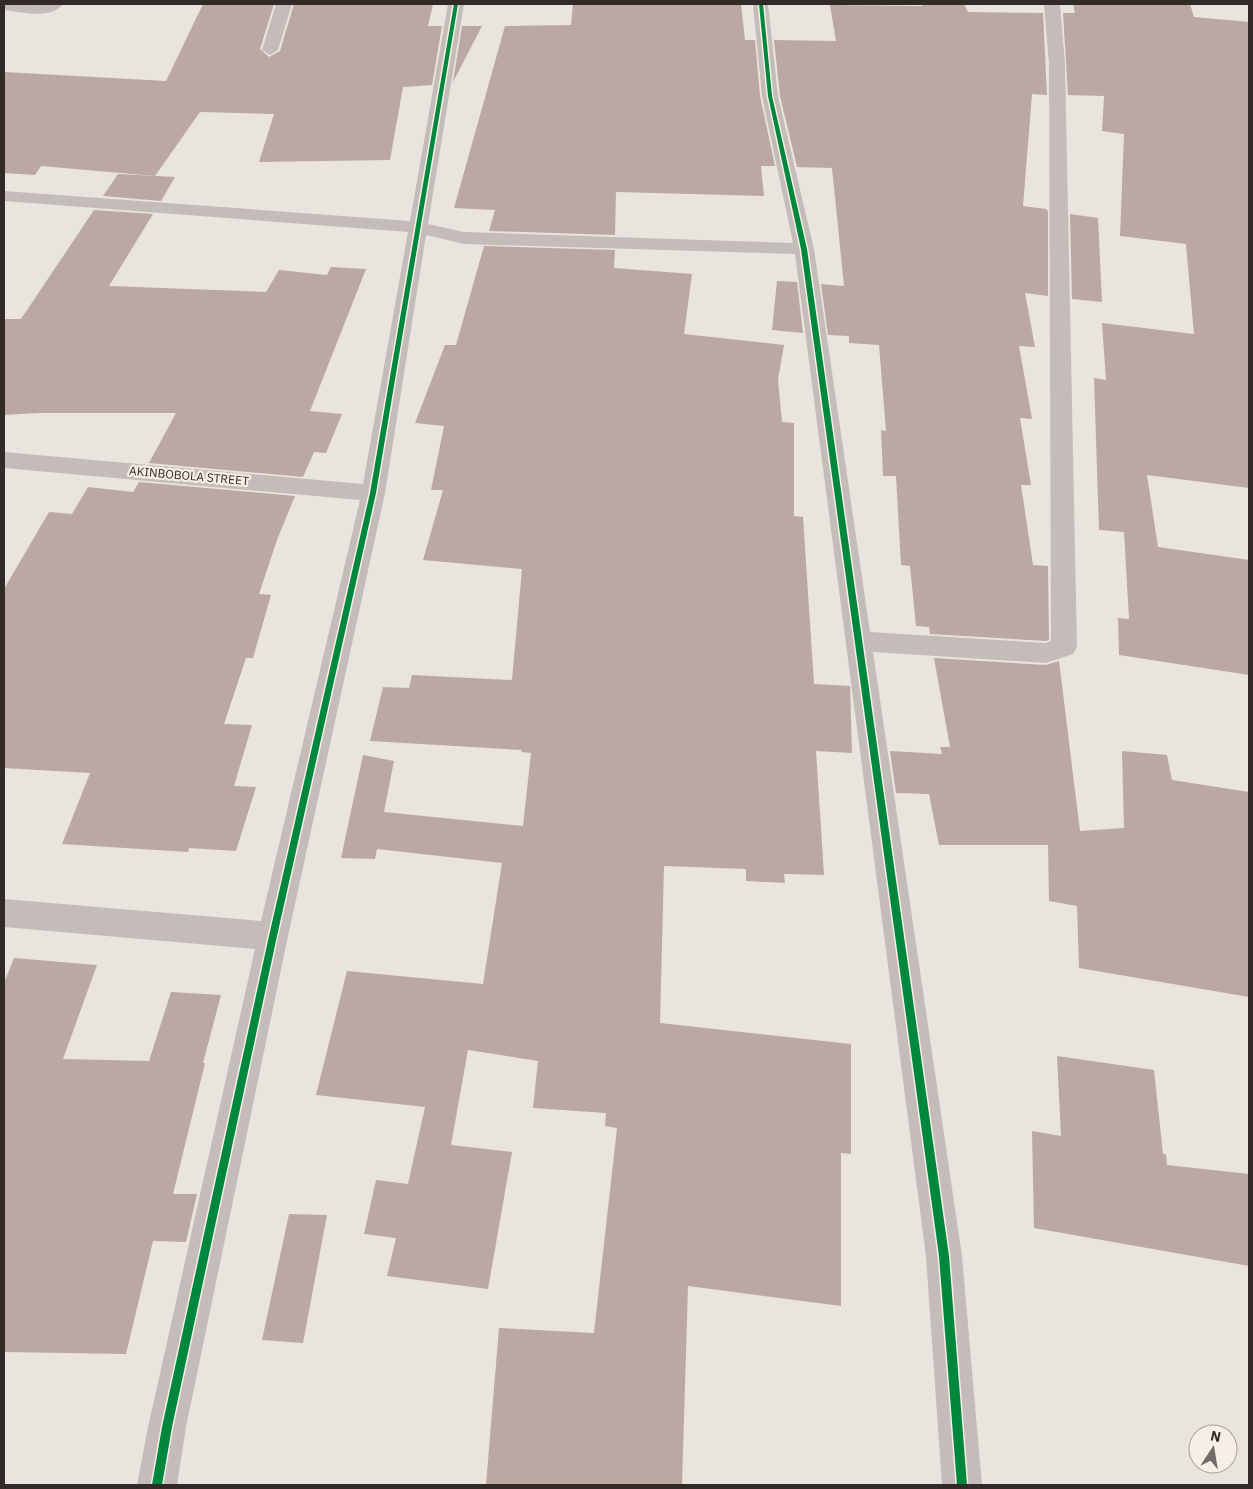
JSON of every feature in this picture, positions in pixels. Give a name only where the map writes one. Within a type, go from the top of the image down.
[{"type":"street","points":[[4,6],[43,9],[55,4]]},
{"type":"street","points":[[270,50],[284,4]]},
{"type":"street","points":[[157,1485],[169,1417],[273,936],[373,493],[456,4]]},
{"type":"street","points":[[761,4],[770,96],[804,249],[944,1256],[962,1485]]},
{"type":"street","points":[[859,641],[1046,653],[1064,647],[1057,64],[1052,4]]},
{"type":"street","points":[[4,196],[418,227],[464,238],[804,249]]},
{"type":"street","name":"AKINBOBOLA STREET","points":[[4,460],[373,493]]},
{"type":"street","points":[[4,913],[273,936]]},
{"type":"building","points":[[203,4],[274,4],[260,49],[269,57],[280,51],[294,4],[433,4],[428,26],[442,26],[432,85],[403,87],[390,160],[259,162],[274,114],[200,112],[155,176],[41,166],[35,175],[4,173],[4,72],[166,81]]},
{"type":"building","points":[[573,4],[741,4],[745,40],[755,40],[760,96],[775,166],[761,166],[764,196],[616,192],[615,235],[489,231],[495,210],[454,208],[505,26],[571,25]]},
{"type":"building","points":[[922,4],[964,4],[968,12],[1043,13],[1047,95],[1032,94],[1023,206],[1046,209],[1048,211],[1048,296],[1025,293],[1035,347],[1019,346],[1032,419],[1020,418],[1031,485],[1021,485],[1033,565],[1048,566],[1049,640],[1046,641],[930,634],[929,627],[916,626],[910,566],[901,565],[896,476],[883,476],[881,430],[886,431],[879,345],[849,343],[849,336],[828,335],[821,284],[844,286],[832,168],[797,167],[780,96],[774,40],[836,41],[830,5],[922,6]]},
{"type":"building","points":[[1073,4],[1190,4],[1194,17],[1249,22],[1249,488],[1147,475],[1158,547],[1249,560],[1249,675],[1119,655],[1118,618],[1129,619],[1124,532],[1099,530],[1094,378],[1106,380],[1102,323],[1194,334],[1186,244],[1120,236],[1124,134],[1102,131],[1104,96],[1068,95],[1063,13],[1075,13]]},
{"type":"building","points":[[462,26],[482,26],[453,82]]},
{"type":"building","points":[[118,174],[175,177],[161,201],[103,196]]},
{"type":"building","points":[[94,210],[153,214],[109,286],[266,292],[279,270],[327,275],[331,267],[366,269],[310,411],[342,414],[326,453],[314,452],[303,477],[149,463],[176,413],[38,413],[4,415],[4,319],[21,319]]},
{"type":"building","points":[[1070,214],[1098,218],[1102,302],[1072,299]]},
{"type":"building","points":[[484,246],[615,250],[614,268],[692,274],[684,334],[784,345],[778,380],[782,422],[794,423],[794,516],[803,517],[814,684],[850,686],[852,753],[816,751],[824,875],[784,874],[785,883],[746,881],[746,869],[664,866],[660,1023],[851,1044],[851,1154],[841,1153],[841,1306],[688,1286],[682,1485],[486,1485],[499,1328],[594,1333],[617,1128],[605,1126],[606,1113],[533,1108],[538,1061],[468,1050],[451,1145],[512,1152],[488,1289],[387,1276],[396,1238],[364,1234],[376,1180],[408,1184],[425,1107],[316,1095],[347,971],[483,984],[502,863],[377,849],[375,859],[341,858],[363,755],[394,761],[384,812],[523,826],[531,753],[521,752],[522,750],[370,741],[383,687],[409,688],[412,675],[512,680],[522,569],[423,560],[443,490],[431,490],[444,426],[415,423],[445,345],[456,345]]},
{"type":"building","points":[[777,281],[797,282],[803,333],[772,330]]},
{"type":"building","points":[[139,482],[295,496],[277,540],[259,594],[271,595],[253,658],[246,658],[224,724],[252,725],[234,786],[256,787],[236,851],[189,848],[188,852],[62,844],[90,773],[4,768],[4,589],[49,512],[72,514],[88,487],[133,492]]},
{"type":"building","points":[[934,658],[1046,665],[1059,661],[1080,831],[1124,828],[1122,751],[1167,755],[1172,780],[1249,792],[1249,997],[1079,968],[1077,906],[1049,901],[1048,845],[939,845],[929,794],[896,793],[890,751],[942,754],[940,747],[950,747]]},
{"type":"building","points":[[14,958],[97,965],[63,1059],[149,1061],[171,992],[221,995],[203,1063],[205,1063],[173,1194],[197,1194],[186,1242],[153,1241],[126,1354],[4,1352],[4,983]]},
{"type":"building","points":[[1057,1056],[1154,1070],[1163,1154],[1166,1154],[1167,1165],[1249,1174],[1249,1266],[1034,1228],[1032,1131],[1061,1136]]},
{"type":"building","points":[[289,1214],[327,1215],[303,1343],[262,1340]]},
{"type":"cycle path","points":[[157,1485],[167,1427],[273,936],[373,493],[456,4]]},
{"type":"cycle path","points":[[761,4],[770,96],[804,249],[944,1256],[962,1485]]}]
